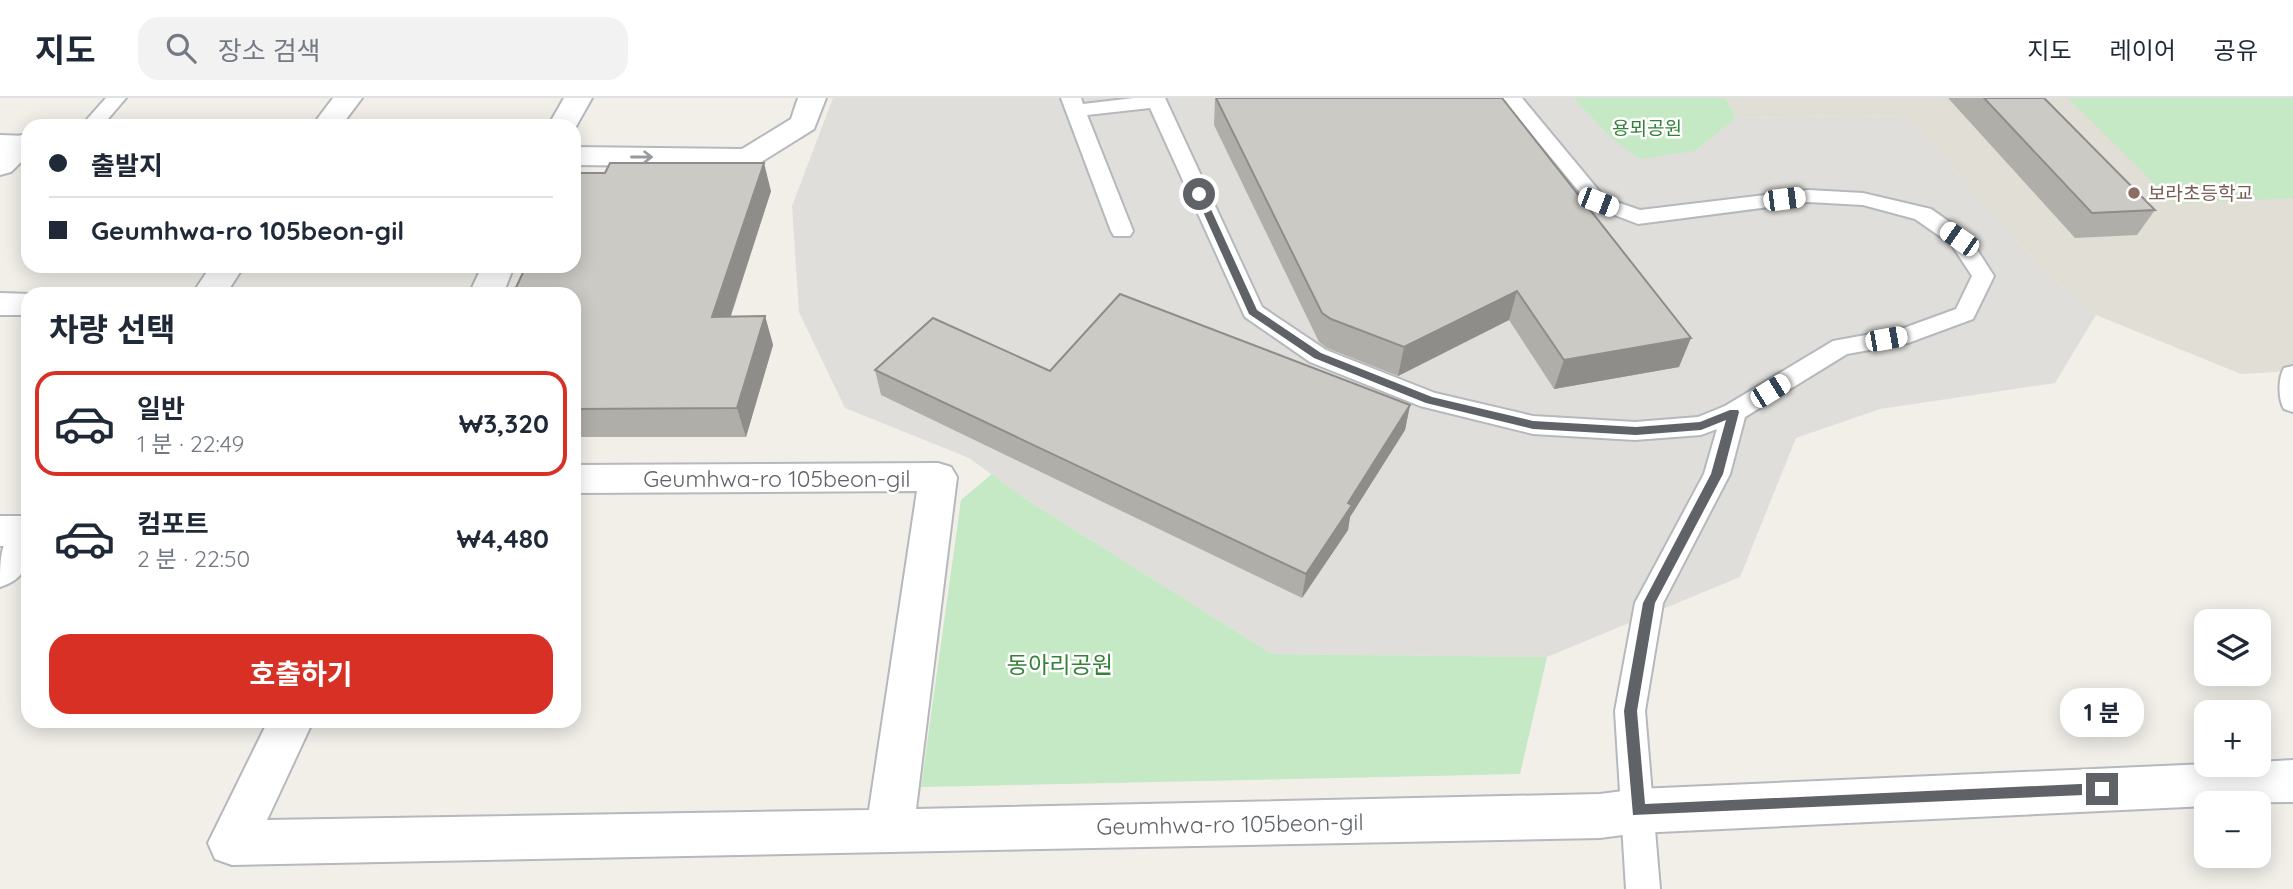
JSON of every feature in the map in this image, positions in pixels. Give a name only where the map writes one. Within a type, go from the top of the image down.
[{"type":"street","points":[[332,119],[348,98]]},
{"type":"street","points":[[566,119],[578,98]]},
{"type":"street","points":[[581,156],[748,158],[804,123],[812,98]]},
{"type":"street","points":[[0,166],[17,144]]},
{"type":"street","points":[[0,304],[21,304]]},
{"type":"street","name":"Geumhwa-ro 105beon-gil","points":[[581,479],[938,477],[889,832],[1601,816],[1638,811],[2293,780]]},
{"type":"street","points":[[0,531],[21,533]]},
{"type":"street","points":[[0,571],[21,543]]},
{"type":"street","points":[[288,728],[232,843],[889,832]]},
{"type":"lane","points":[[97,119],[116,98]]},
{"type":"lane","points":[[1122,231],[1073,105],[1155,99],[1253,312],[1318,356],[1429,400],[1533,425],[1636,431],[1701,426],[1734,412],[1841,347],[1908,335],[1965,314],[1983,276],[1959,239],[1923,214],[1863,199],[1808,196],[1638,217],[1598,202],[1512,98]]},
{"type":"lane","points":[[2293,374],[2293,403]]},
{"type":"lane","points":[[1643,889],[1630,711],[1649,603],[1717,474],[1734,412]]},
{"type":"shaded area","points":[[833,98],[1573,98],[1609,136],[1695,151],[1736,118],[1905,115],[2041,267],[2096,315],[2055,383],[1880,409],[1796,438],[1740,577],[1547,657],[1272,654],[1024,498],[969,458],[845,408],[799,312],[792,206]]},
{"type":"shaded area","name":"보라초등학교","points":[[1725,98],[2293,98],[2293,371],[2241,374],[2096,315],[2041,267],[1905,115],[1736,118]]},
{"type":"green space","name":"용뫼공원","points":[[1573,98],[1725,98],[1736,118],[1695,151],[1639,159],[1609,136]]},
{"type":"green space","points":[[2068,98],[2293,98],[2293,198],[2175,204]]},
{"type":"green space","name":"동아리공원","points":[[992,474],[1024,498],[1272,654],[1547,657],[1520,774],[921,787],[961,500]]},
{"type":"building","points":[[1216,98],[1502,98],[1691,338],[1564,360],[1517,291],[1404,347],[1331,319],[1322,313]]},
{"type":"building","points":[[1984,98],[2044,98],[2155,210],[2092,213]]},
{"type":"building","points":[[610,163],[764,163],[712,317],[765,316],[737,408],[581,409],[581,287],[516,287],[523,273],[581,273],[581,173],[605,173]]},
{"type":"building","points":[[1120,294],[1410,405],[1348,503],[1352,505],[1306,574],[875,370],[933,318],[1050,371]]},
{"type":"place","name":"보라초등학교","points":[[2134,193]]},
{"type":"route","points":[[1199,194],[1253,312],[1318,356],[1429,400],[1533,425],[1636,431],[1701,426],[1734,412],[1717,474],[1649,603],[1630,711],[1638,811],[2102,789]]}]
